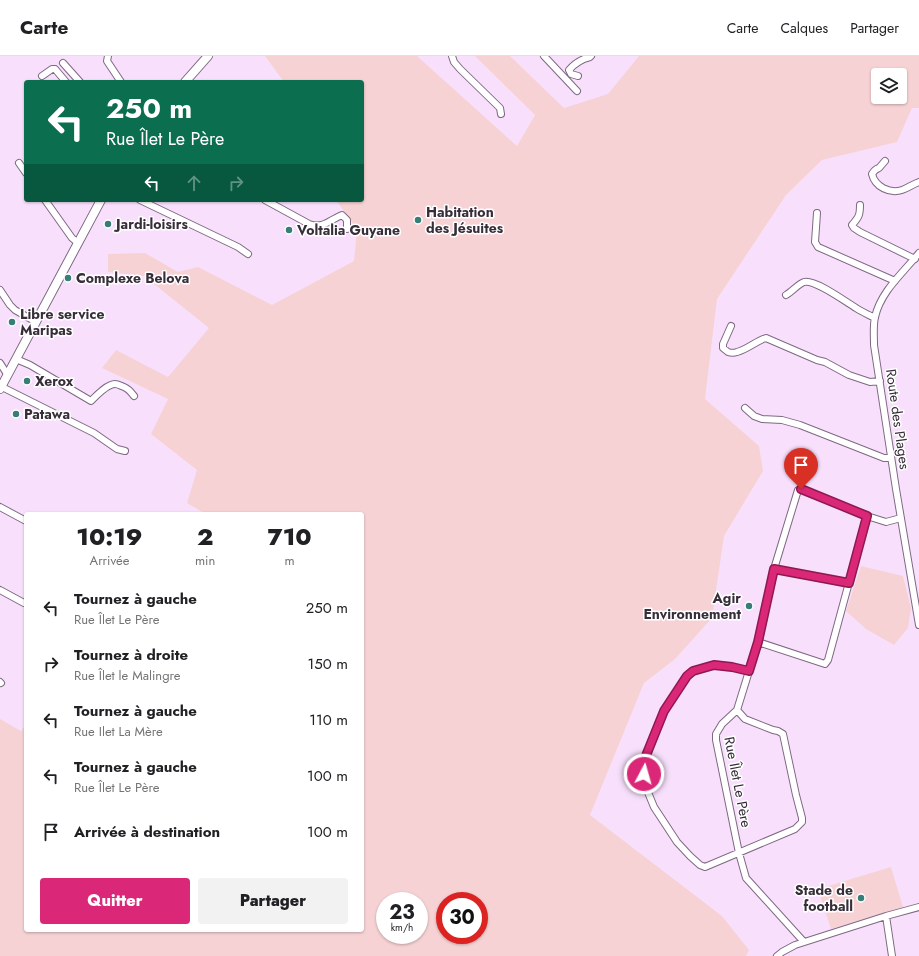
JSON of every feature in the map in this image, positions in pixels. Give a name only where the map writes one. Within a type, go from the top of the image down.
[{"type":"main road","points":[[187,80],[208,56]]},
{"type":"main road","points":[[0,389],[100,202]]},
{"type":"street","points":[[108,56],[106,61],[120,80]]},
{"type":"street","points":[[452,56],[454,62],[460,70],[500,108],[501,114]]},
{"type":"street","points":[[544,56],[577,91]]},
{"type":"street","points":[[578,76],[571,74],[569,70],[573,65],[590,56]]},
{"type":"street","points":[[63,62],[78,80]]},
{"type":"street","points":[[42,76],[52,69],[56,69],[64,80]]},
{"type":"street","points":[[885,161],[872,174],[873,180],[883,188],[896,191],[919,182]]},
{"type":"street","points":[[19,163],[24,170]]},
{"type":"street","points":[[46,202],[72,238],[78,243]]},
{"type":"street","points":[[144,202],[238,247],[248,254]]},
{"type":"street","points":[[269,202],[316,227],[342,215],[347,220],[347,229]]},
{"type":"street","points":[[860,205],[860,214],[852,224],[854,228],[860,232],[917,256]]},
{"type":"street","points":[[817,213],[815,242],[818,247],[894,281]]},
{"type":"street","name":"Route des Plages","points":[[917,256],[894,281],[879,306],[875,318],[874,345],[919,625]]},
{"type":"street","points":[[786,295],[799,285],[805,282],[810,282],[836,295],[857,309],[875,318]]},
{"type":"street","points":[[0,290],[15,310],[36,322]]},
{"type":"street","points":[[731,326],[723,344],[723,348],[728,352],[736,353],[766,338],[825,362],[848,375],[870,382],[880,381]]},
{"type":"street","points":[[16,359],[91,401],[108,386],[114,384],[127,388],[134,396]]},
{"type":"street","points":[[0,363],[8,374]]},
{"type":"street","points":[[0,389],[4,388],[94,433],[117,449],[125,451]]},
{"type":"street","points":[[745,408],[754,416],[762,419],[782,420],[800,425],[884,458],[891,458]]},
{"type":"street","name":"Rue Îlet Le Père","points":[[804,942],[746,878],[739,853],[716,734],[722,724],[737,710],[758,642],[774,569],[798,490],[801,489],[867,516],[886,522],[901,518]]},
{"type":"street","points":[[0,507],[24,520]]},
{"type":"street","points":[[758,642],[825,664],[828,660],[867,516]]},
{"type":"street","points":[[774,569],[849,583]]},
{"type":"street","points":[[0,590],[24,603]]},
{"type":"street","points":[[737,710],[745,719],[783,734],[802,822],[795,829],[739,853],[705,866],[700,865],[677,842],[654,807],[645,785],[643,763],[664,711],[687,676],[693,671],[714,665],[749,671]]},
{"type":"street","points":[[777,956],[795,945],[919,907]]},
{"type":"street","points":[[886,916],[892,956]]},
{"type":"shaded area","points":[[265,56],[417,56],[517,146],[535,115],[475,56],[510,56],[564,108],[608,94],[639,56],[919,56],[919,108],[912,108],[897,142],[822,160],[786,195],[717,299],[705,399],[759,446],[763,471],[724,536],[712,618],[675,659],[644,683],[590,815],[722,916],[749,950],[746,956],[0,956],[0,719],[21,731],[24,727],[24,932],[364,932],[364,512],[203,512],[187,503],[197,470],[151,434],[168,399],[102,368],[116,350],[168,377],[209,328],[144,276],[108,272],[108,254],[145,253],[178,272],[198,267],[272,305],[354,261],[357,229],[337,202],[364,202],[364,80],[283,80]]},
{"type":"shaded area","points":[[861,566],[903,576],[911,608],[908,628],[894,645],[866,629],[846,611]]},
{"type":"shaded area","name":"Stade de football","points":[[891,867],[903,907],[831,929],[818,889]]},
{"type":"place","name":"Habitation des Jésuites","points":[[418,220]]},
{"type":"place","name":"Jardi-loisirs","points":[[108,224]]},
{"type":"place","name":"Voltalia Guyane","points":[[289,230]]},
{"type":"place","name":"Complexe Belova","points":[[68,278]]},
{"type":"place","name":"Libre service Maripas","points":[[12,322]]},
{"type":"place","name":"Xerox","points":[[27,381]]},
{"type":"place","name":"Patawa","points":[[16,414]]},
{"type":"place","name":"Agir Environnement","points":[[749,606]]},
{"type":"place","name":"Stade de football","points":[[861,898]]},
{"type":"route","points":[[644,774],[643,763],[664,711],[687,676],[693,671],[714,665],[749,671],[758,642],[774,569],[849,583],[867,516],[801,489]]}]
